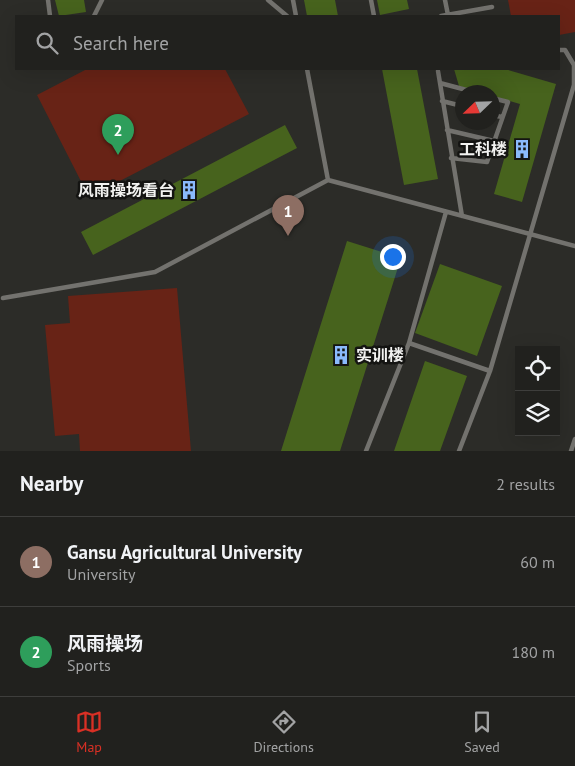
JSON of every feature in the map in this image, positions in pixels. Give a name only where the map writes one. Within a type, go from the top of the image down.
[{"type":"lane","points":[[48,0],[50,15]]},
{"type":"lane","points":[[94,15],[102,0]]},
{"type":"lane","points":[[268,0],[286,15]]},
{"type":"lane","points":[[293,0],[296,15]]},
{"type":"lane","points":[[371,0],[374,15]]},
{"type":"lane","points":[[445,0],[448,15],[492,7]]},
{"type":"lane","points":[[459,451],[490,371],[532,235],[574,85],[574,65],[565,50],[560,50]]},
{"type":"lane","points":[[307,70],[328,180]]},
{"type":"lane","points":[[438,71],[462,216]]},
{"type":"lane","points":[[440,83],[455,87]]},
{"type":"lane","points":[[451,158],[486,162],[508,102],[500,100]]},
{"type":"lane","points":[[442,101],[455,104]]},
{"type":"lane","points":[[447,130],[494,140]]},
{"type":"lane","points":[[4,298],[155,272],[328,180],[575,246]]},
{"type":"lane","points":[[366,451],[409,343],[446,212]]},
{"type":"lane","points":[[409,343],[490,371]]},
{"type":"lane","points":[[571,451],[575,439]]},
{"type":"shaded area","points":[[508,0],[575,0],[575,32],[560,35],[560,15],[511,15]]},
{"type":"shaded area","points":[[85,70],[226,70],[249,114],[89,197],[37,95]]},
{"type":"shaded area","points":[[177,288],[191,451],[80,451],[79,434],[55,436],[45,325],[70,323],[68,296]]},
{"type":"building","points":[[55,0],[84,0],[86,12],[59,15]]},
{"type":"building","points":[[304,0],[335,0],[338,15],[307,15]]},
{"type":"building","points":[[377,0],[407,0],[409,9],[380,15]]},
{"type":"building","points":[[382,70],[417,70],[438,179],[404,185]]},
{"type":"building","name":"工科楼","points":[[454,70],[508,70],[556,84],[522,202],[494,194],[520,104],[500,98],[500,85],[459,85]]},
{"type":"building","name":"风雨操场看台","points":[[285,125],[297,148],[93,255],[81,232]]},
{"type":"building","name":"实训楼","points":[[347,241],[401,258],[340,451],[281,451]]},
{"type":"building","points":[[440,264],[502,286],[477,356],[415,333]]},
{"type":"building","points":[[425,361],[467,376],[440,451],[394,451]]},
{"type":"place","name":"工科楼","points":[[522,149]]},
{"type":"place","name":"风雨操场","points":[[118,155]]},
{"type":"place","name":"风雨操场看台","points":[[189,190]]},
{"type":"place","name":"Gansu Agricultural University","points":[[288,236]]},
{"type":"place","name":"实训楼","points":[[341,355]]}]
